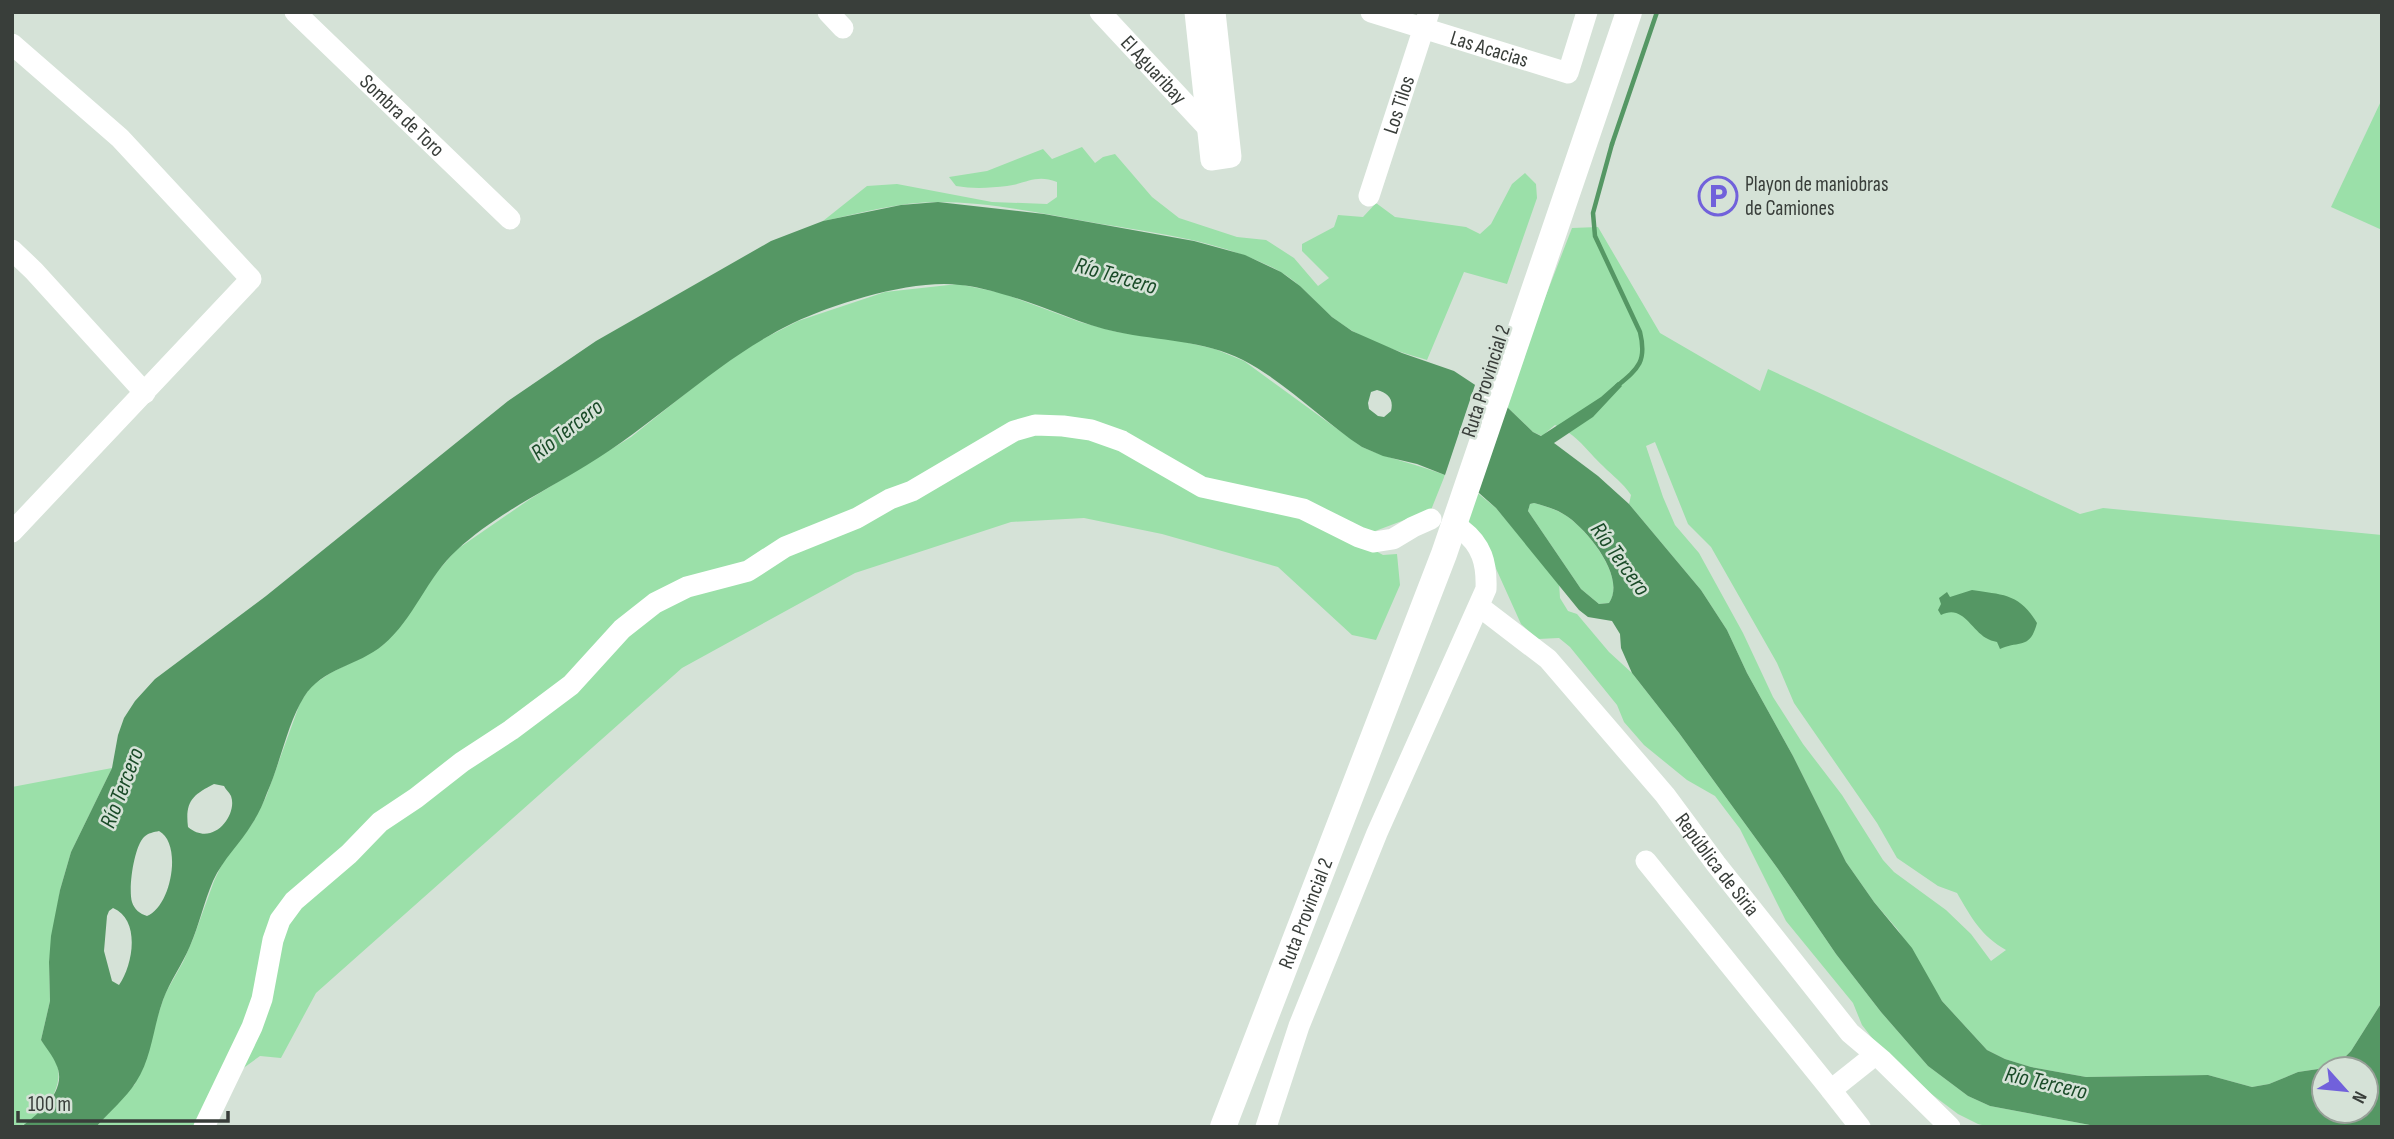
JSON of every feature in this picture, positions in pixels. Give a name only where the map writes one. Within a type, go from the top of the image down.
[{"type":"main road","name":"Ruta Provincial 2","points":[[1223,1127],[1403,660],[1523,294],[1595,111],[1629,12]]},
{"type":"street","name":"Sombra de Toro","points":[[295,12],[510,219]]},
{"type":"street","points":[[828,12],[843,28]]},
{"type":"street","name":"El Aguaribay","points":[[1100,12],[1208,128]]},
{"type":"street","points":[[1195,12],[1208,128],[1221,158],[1215,12]]},
{"type":"street","name":"Las Acacias","points":[[1371,12],[1426,21],[1568,73],[1587,12]]},
{"type":"street","name":"Los Tilos","points":[[1369,196],[1426,21]]},
{"type":"street","points":[[12,44],[120,138],[251,279],[12,532]]},
{"type":"street","points":[[12,250],[145,393]]},
{"type":"street","points":[[204,1127],[252,1027],[262,999],[273,940],[281,920],[294,901],[349,854],[380,822],[571,685],[622,629],[656,603],[687,587],[748,571],[785,547],[912,491],[997,440],[1014,431],[1035,425],[1091,430],[1122,442],[1202,487],[1303,509],[1374,542],[1393,539],[1432,519]]},
{"type":"street","points":[[1266,1127],[1299,1026],[1377,832],[1486,589],[1487,568],[1476,543],[1461,529]]},
{"type":"street","name":"República de Siria","points":[[1479,607],[1548,659],[1665,795],[1850,1033],[1950,1127]]},
{"type":"street","points":[[1646,862],[1860,1127]]},
{"type":"street","points":[[1831,1090],[1875,1055]]},
{"type":"shaded area","points":[[2382,99],[2382,230],[2331,207]]},
{"type":"shaded area","points":[[1082,147],[1095,163],[1103,157],[1115,154],[1152,197],[1179,218],[1237,237],[1266,240],[1294,258],[1318,286],[1329,278],[1302,251],[1302,244],[1334,227],[1338,215],[1363,217],[1376,203],[1395,217],[1466,227],[1480,234],[1491,224],[1512,184],[1525,173],[1536,184],[1537,198],[1507,284],[1464,272],[1427,360],[1389,348],[1353,331],[1331,316],[1300,286],[1279,271],[1234,252],[1187,239],[1014,209],[957,202],[909,204],[823,221],[867,186],[897,184],[992,202],[1047,204],[1057,197],[1057,182],[1037,179],[1007,186],[975,188],[956,186],[949,177],[987,171],[1043,149],[1052,159]]},
{"type":"shaded area","points":[[1598,227],[1660,333],[1760,391],[1768,369],[2080,514],[2103,508],[2382,535],[2382,1002],[2351,1051],[2347,1055],[2310,1055],[2310,1070],[2252,1087],[2208,1075],[2086,1077],[2031,1067],[1987,1050],[1942,1001],[1898,930],[1846,862],[1727,630],[1701,590],[1629,504],[1631,495],[1570,433],[1555,425],[1542,436],[1533,432],[1504,404],[1572,228]],"holes":[[[1655,442],[1688,524],[1711,547],[1777,663],[1794,703],[1877,823],[1897,858],[1938,886],[1957,893],[1983,932],[2006,950],[1991,961],[1971,934],[1946,910],[1894,872],[1883,860],[1842,795],[1803,744],[1773,697],[1743,633],[1699,553],[1675,525],[1646,446]]]},
{"type":"shaded area","points":[[958,284],[1002,293],[1080,322],[1117,332],[1167,338],[1215,349],[1244,361],[1362,447],[1445,475],[1431,510],[1354,539],[1383,555],[1397,554],[1400,585],[1376,640],[1352,635],[1278,567],[1162,534],[1084,518],[1011,522],[855,573],[682,668],[316,993],[281,1058],[260,1056],[217,1087],[199,1127],[96,1127],[135,1084],[165,994],[193,939],[214,881],[223,862],[252,824],[266,797],[300,703],[311,686],[383,645],[456,550],[530,499],[631,437],[715,370],[757,342],[798,321],[885,292]]},
{"type":"shaded area","points":[[1475,491],[1496,508],[1559,583],[1560,598],[1568,611],[1577,614],[1609,652],[1632,673],[1778,869],[1836,954],[1928,1066],[1968,1096],[1990,1106],[2090,1125],[1990,1127],[1978,1124],[1958,1114],[1918,1084],[1879,1047],[1862,1025],[1853,1003],[1786,921],[1740,829],[1715,796],[1687,780],[1644,745],[1624,722],[1617,705],[1570,647],[1559,638],[1538,639],[1521,624],[1484,542],[1464,524]]},
{"type":"shaded area","points":[[1534,503],[1574,521],[1602,554],[1613,581],[1613,593],[1609,603],[1599,604],[1581,589],[1528,511],[1530,504]]},
{"type":"shaded area","points":[[112,768],[71,852],[60,890],[49,962],[50,1001],[41,1040],[58,1068],[56,1087],[39,1115],[12,1127],[12,787]]},
{"type":"water","name":"Río Tercero","points":[[938,202],[1044,214],[1194,241],[1245,255],[1281,272],[1352,331],[1402,353],[1454,371],[1504,404],[1533,432],[1541,436],[1601,397],[1618,382],[1622,386],[1593,417],[1554,443],[1598,476],[1629,504],[1701,590],[1727,630],[1846,862],[1874,902],[1912,948],[1942,1001],[1987,1050],[2031,1067],[2086,1077],[2208,1075],[2252,1087],[2310,1070],[2310,1125],[2380,1125],[2380,1055],[2347,1055],[2382,1002],[2382,1127],[2090,1125],[1990,1106],[1968,1096],[1928,1066],[1836,954],[1778,869],[1632,673],[1621,648],[1620,634],[1612,621],[1588,617],[1579,610],[1496,508],[1479,493],[1445,475],[1362,447],[1273,379],[1228,353],[1102,328],[1017,298],[987,290],[941,284],[898,289],[852,301],[811,315],[765,338],[713,373],[613,448],[503,515],[457,550],[437,573],[394,635],[363,658],[330,673],[304,697],[293,718],[272,782],[258,813],[213,881],[190,946],[163,1000],[146,1063],[132,1088],[96,1127],[21,1127],[50,1100],[59,1083],[56,1064],[41,1040],[50,1001],[51,936],[60,890],[71,852],[112,768],[124,718],[135,701],[155,679],[266,596],[508,401],[596,341],[771,241],[823,221],[901,205]],"holes":[[[1377,390],[1391,400],[1391,411],[1384,417],[1369,409],[1371,392]],[[1530,504],[1550,508],[1565,515],[1593,542],[1609,567],[1613,580],[1609,603],[1599,604],[1581,589],[1528,511]],[[214,784],[224,786],[231,796],[231,812],[222,826],[214,831],[206,834],[197,832],[188,827],[189,805],[195,796]],[[159,831],[171,848],[171,875],[162,901],[147,916],[133,905],[131,878],[140,842],[151,833]],[[113,908],[122,914],[131,932],[131,955],[119,985],[112,981],[104,951],[109,911]]]},
{"type":"water","points":[[1972,590],[2009,597],[2024,606],[2037,623],[2031,637],[2023,643],[2000,649],[1997,642],[1980,634],[1960,615],[1948,612],[1941,615],[1938,610],[1941,604],[1939,598],[1947,592],[1950,597]]},
{"type":"pier","points":[[1476,382],[1505,401],[1474,494],[1444,478]]},
{"type":"waterway","points":[[1612,144],[1657,12]]},
{"type":"waterway","points":[[1612,144],[1593,213],[1595,236],[1640,332],[1642,342],[1642,357],[1636,369],[1617,386]]},
{"type":"place","name":"Playon de maniobras de Camiones","points":[[1718,196]]}]
